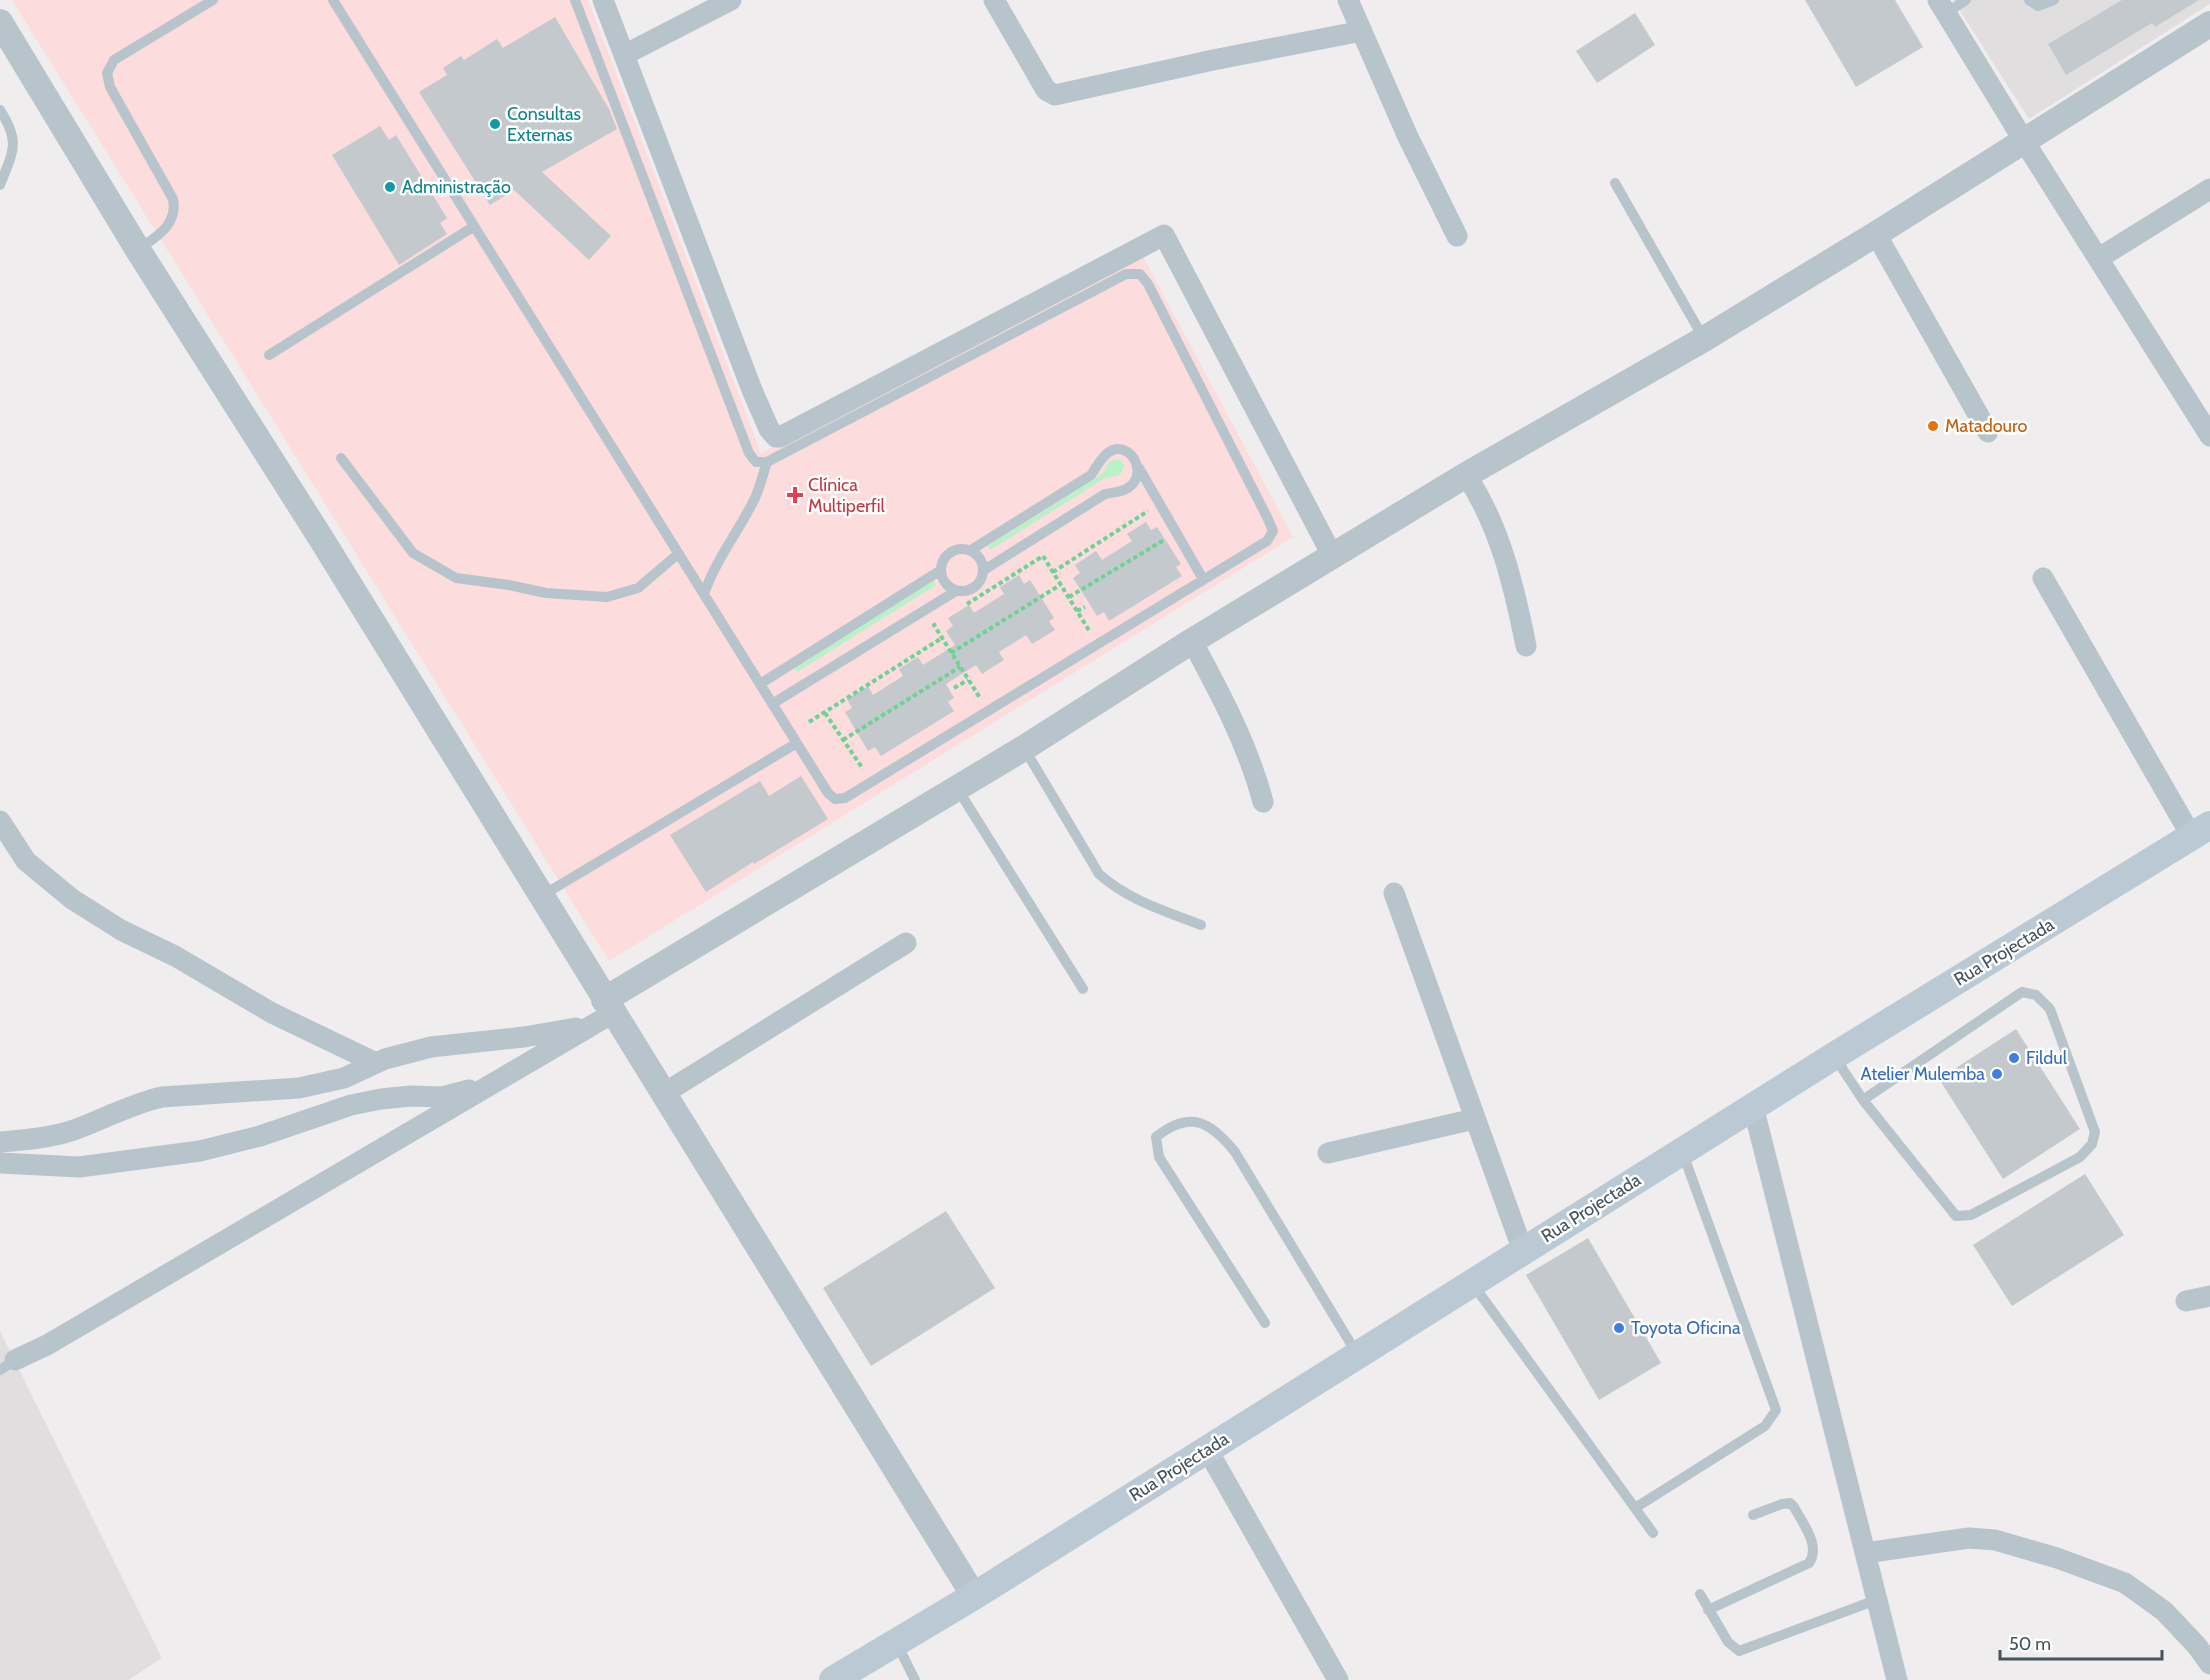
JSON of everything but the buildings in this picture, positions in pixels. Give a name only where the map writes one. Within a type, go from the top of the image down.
[{"type":"main road","name":"Rua Projectada","points":[[833,1680],[974,1596],[1753,1106],[2201,831]]},
{"type":"street","points":[[603,0],[752,390],[769,429],[776,437],[780,437],[1164,235],[1332,555]]},
{"type":"street","points":[[624,55],[731,0]]},
{"type":"street","points":[[994,0],[1046,90],[1055,95],[1213,60],[1362,31]]},
{"type":"street","points":[[1348,0],[1408,137],[1457,236]]},
{"type":"street","points":[[1942,7],[2210,436]]},
{"type":"street","points":[[0,22],[138,250],[322,540],[974,1596]]},
{"type":"street","points":[[0,1142],[61,1134],[140,1102],[162,1097],[299,1088],[345,1078],[385,1059],[431,1047],[572,1029],[1332,555],[1466,475],[1704,339],[2210,24]]},
{"type":"street","points":[[2099,258],[2210,189]]},
{"type":"street","points":[[1876,234],[1988,432]]},
{"type":"street","points":[[1466,475],[1479,495],[1496,532],[1517,602],[1526,646]]},
{"type":"street","points":[[2043,578],[2201,831]]},
{"type":"street","points":[[1192,641],[1229,712],[1257,781],[1263,802]]},
{"type":"street","points":[[0,821],[26,861],[81,905],[121,930],[176,956],[272,1013],[376,1064]]},
{"type":"street","points":[[1394,893],[1523,1251]]},
{"type":"street","points":[[663,1094],[906,944]]},
{"type":"street","points":[[8,1365],[500,1079],[608,1006]]},
{"type":"street","points":[[0,1163],[79,1167],[200,1151],[260,1136],[351,1105],[401,1097],[442,1097],[500,1079]]},
{"type":"street","points":[[1753,1106],[1897,1680]]},
{"type":"street","points":[[1328,1153],[1474,1119]]},
{"type":"street","points":[[2186,1301],[2210,1296]]},
{"type":"street","points":[[1207,1449],[1338,1680]]},
{"type":"street","points":[[1865,1553],[1969,1538],[1995,1540],[2057,1558],[2125,1583],[2164,1611],[2197,1646],[2210,1664]]},
{"type":"lane","points":[[138,250],[166,230],[174,218],[173,199],[110,87],[107,73],[114,60],[213,0]]},
{"type":"lane","points":[[333,0],[772,704],[828,793],[835,799],[845,798],[1267,541],[1273,531],[1148,284],[1140,274],[1126,274],[766,462],[756,462],[749,453],[575,0]]},
{"type":"lane","points":[[1942,7],[1966,0]]},
{"type":"lane","points":[[2029,0],[2038,6],[2054,0]]},
{"type":"lane","points":[[0,110],[14,138],[12,153],[0,185]]},
{"type":"lane","points":[[1615,183],[1704,339]]},
{"type":"lane","points":[[269,355],[473,227]]},
{"type":"lane","points":[[956,591],[946,584],[941,570],[943,560],[948,554],[957,549],[971,550],[1091,475],[1104,457],[1111,451],[1118,450],[1127,451],[1137,466],[1203,579]]},
{"type":"lane","points":[[341,458],[414,553],[456,578],[509,585],[546,593],[607,597],[638,588],[678,554]]},
{"type":"lane","points":[[704,594],[728,542],[756,497],[766,462]]},
{"type":"lane","points":[[984,570],[1105,494],[1124,490],[1134,483],[1139,474],[1137,466]]},
{"type":"lane","points":[[772,704],[956,591],[974,588],[983,577],[984,570],[982,560],[971,550]]},
{"type":"lane","points":[[760,684],[941,570]]},
{"type":"lane","points":[[542,896],[797,743]]},
{"type":"lane","points":[[1024,748],[1099,874],[1133,898],[1201,926]]},
{"type":"lane","points":[[957,788],[1083,989]]},
{"type":"lane","points":[[1834,1056],[1863,1100],[1956,1216],[1971,1215],[2080,1157],[2092,1144],[2096,1132],[2050,1009],[2036,995],[2022,992],[1863,1100]]},
{"type":"lane","points":[[1265,1323],[1159,1157],[1156,1137],[1171,1126],[1189,1122],[1206,1125],[1223,1137],[1235,1152],[1358,1355]]},
{"type":"lane","points":[[1635,1508],[1765,1426],[1776,1410],[1682,1151]]},
{"type":"lane","points":[[1472,1283],[1653,1533]]},
{"type":"lane","points":[[1708,1610],[1809,1563],[1813,1557],[1813,1546],[1790,1503],[1753,1515]]},
{"type":"lane","points":[[1700,1594],[1728,1642],[1739,1651],[1876,1600]]},
{"type":"lane","points":[[896,1642],[915,1680]]},
{"type":"path","points":[[1053,572],[1154,507]]},
{"type":"path","points":[[1069,597],[1172,535]]},
{"type":"path","points":[[964,606],[1043,556],[1094,637]]},
{"type":"path","points":[[951,653],[1060,585]]},
{"type":"path","points":[[1077,611],[1085,607]]},
{"type":"path","points":[[944,618],[934,625],[984,705]]},
{"type":"path","points":[[809,722],[942,638]]},
{"type":"path","points":[[843,740],[960,667]]},
{"type":"path","points":[[954,688],[968,680]]},
{"type":"path","points":[[825,713],[869,777]]},
{"type":"path","points":[[805,716],[814,732]]},
{"type":"shaded area","name":"Clínica Multiperfil","points":[[12,0],[588,0],[761,453],[1141,253],[1293,537],[609,961]]},
{"type":"shaded area","points":[[1953,0],[2210,0],[2210,4],[2029,119]]},
{"type":"shaded area","points":[[0,1331],[162,1658],[128,1680],[0,1680]]},
{"type":"green space","points":[[1117,459],[1122,461],[1124,466],[1120,475],[1105,478],[990,550],[988,546],[1102,474],[1109,462]]},
{"type":"green space","points":[[933,581],[936,585],[797,672],[795,668]]},
{"type":"place","name":"Consultas Externas","points":[[495,124]]},
{"type":"place","name":"Administração","points":[[390,187]]},
{"type":"place","name":"Matadouro","points":[[1933,426]]},
{"type":"place","name":"Clínica Multiperfil","points":[[795,495]]},
{"type":"place","name":"Fildul","points":[[2014,1058]]},
{"type":"place","name":"Atelier Mulemba","points":[[1997,1074]]},
{"type":"place","name":"Toyota Oficina","points":[[1619,1328]]}]
